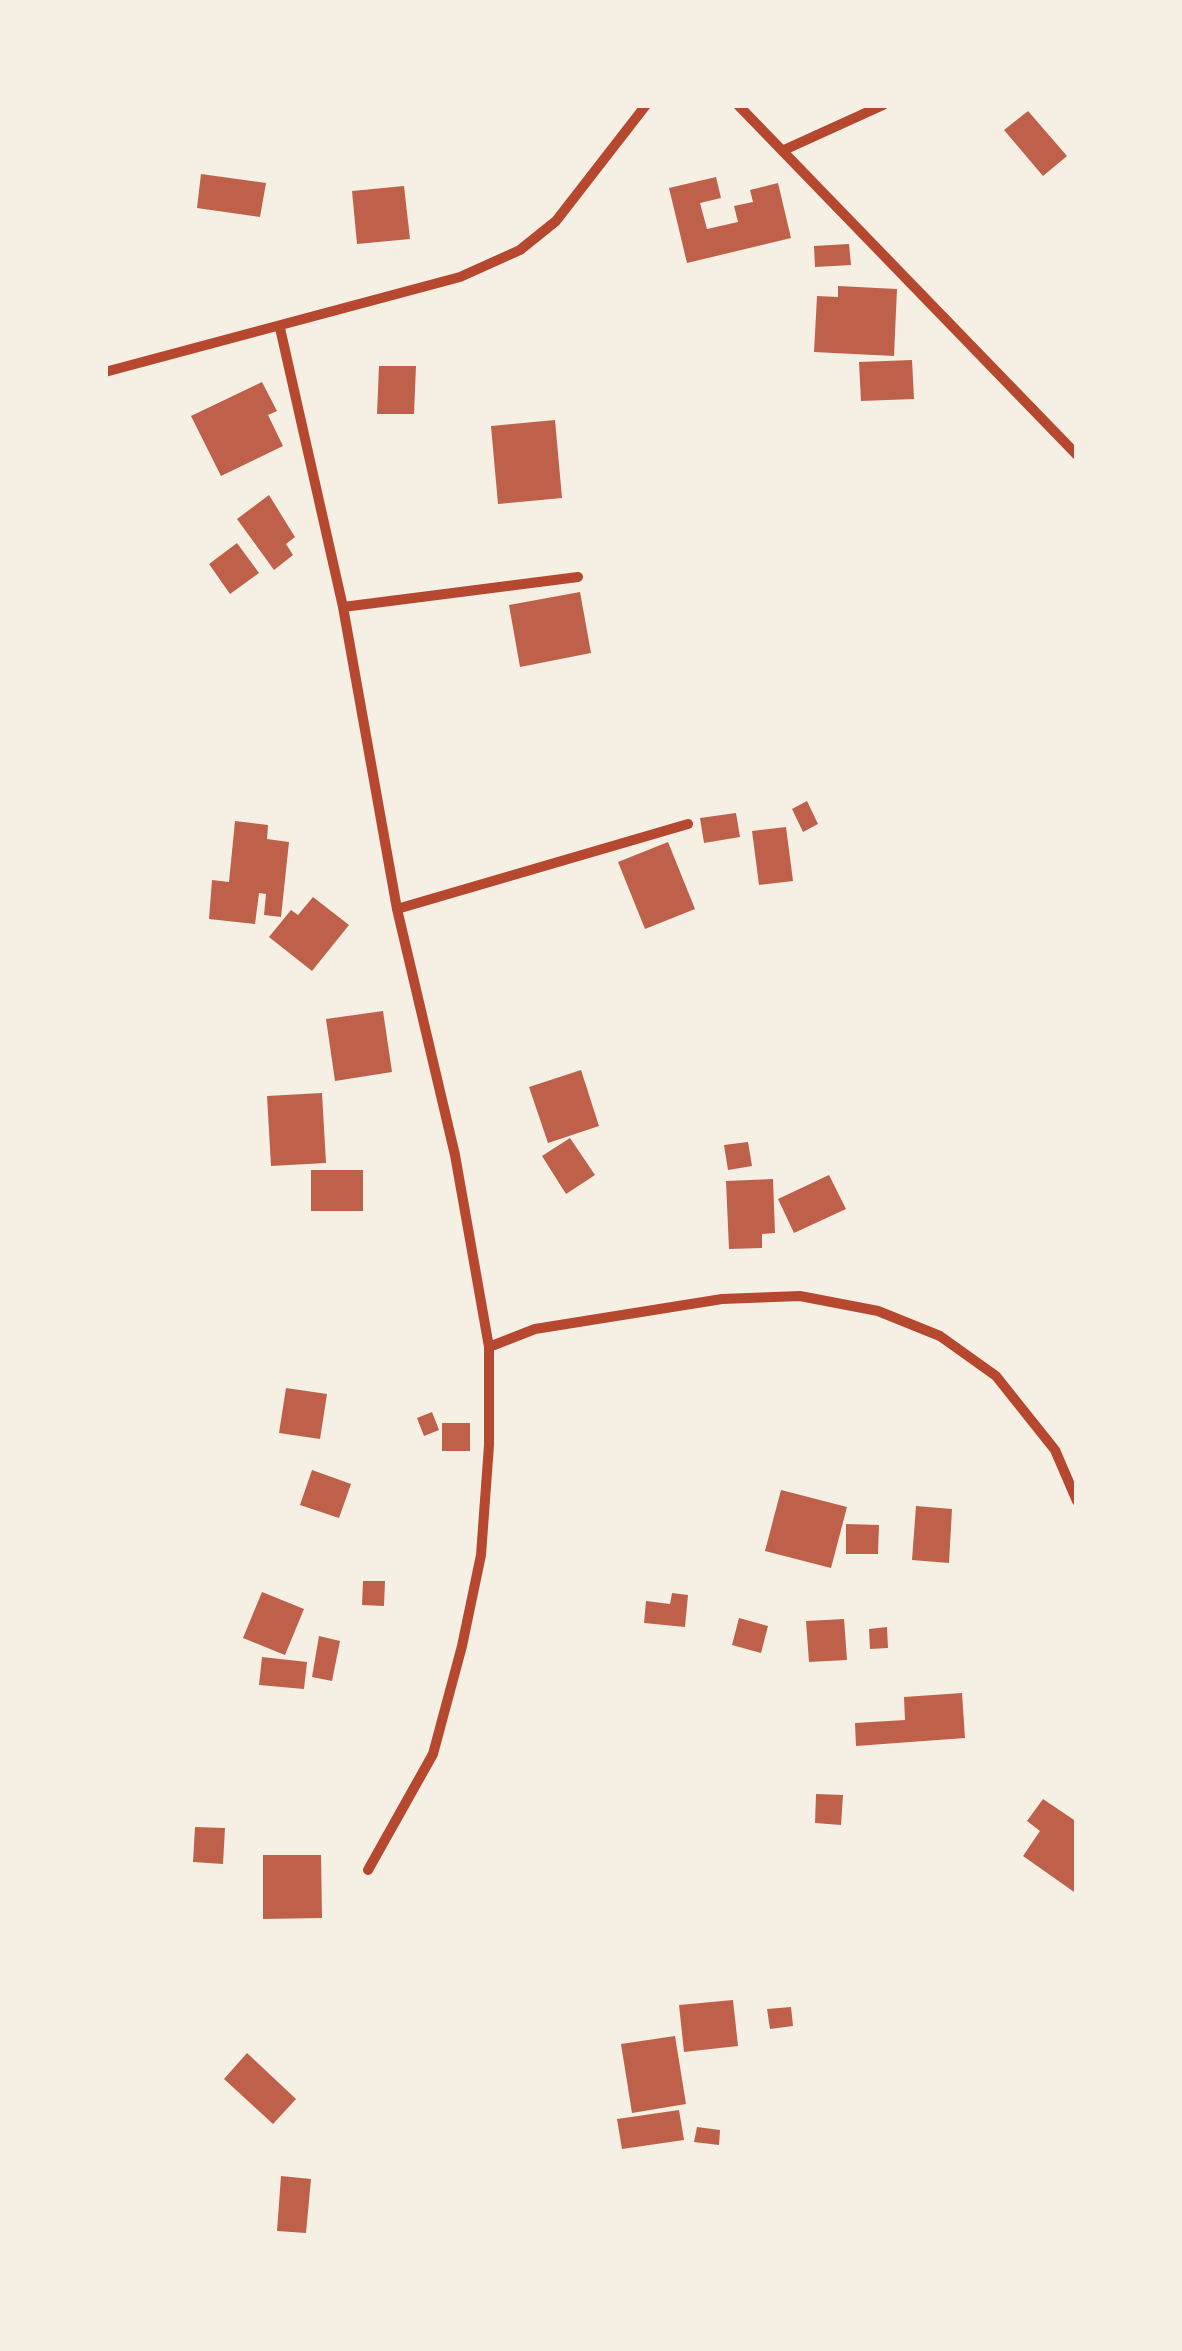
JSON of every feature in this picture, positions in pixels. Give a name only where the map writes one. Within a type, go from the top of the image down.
[{"type":"street","points":[[105,372],[460,277],[520,250],[556,221],[646,105]]},
{"type":"street","points":[[738,105],[1077,455]]},
{"type":"street","points":[[784,150],[883,105]]},
{"type":"street","points":[[280,328],[344,607],[397,908],[456,1155],[488,1347],[489,1445],[481,1555],[462,1646],[433,1754],[368,1870]]},
{"type":"street","points":[[344,607],[578,577]]},
{"type":"street","points":[[397,908],[688,824]]},
{"type":"street","points":[[488,1347],[536,1328],[722,1298],[800,1296],[878,1311],[940,1336],[996,1376],[1055,1450],[1077,1501]]},
{"type":"building","points":[[1028,111],[1067,156],[1043,176],[1004,130]]},
{"type":"building","points":[[201,174],[266,183],[260,217],[197,208]]},
{"type":"building","points":[[716,177],[721,198],[700,203],[707,229],[738,222],[734,206],[753,202],[750,190],[778,183],[791,238],[687,263],[669,188]]},
{"type":"building","points":[[404,186],[410,239],[357,244],[352,191]]},
{"type":"building","points":[[849,244],[851,265],[815,267],[814,246]]},
{"type":"building","points":[[838,286],[897,289],[894,356],[814,352],[817,296],[838,297]]},
{"type":"building","points":[[912,360],[914,399],[861,401],[859,362]]},
{"type":"building","points":[[379,366],[416,366],[414,414],[377,414]]},
{"type":"building","points":[[262,382],[277,411],[268,415],[283,446],[221,476],[191,416]]},
{"type":"building","points":[[555,420],[562,498],[498,504],[491,426]]},
{"type":"building","points":[[269,495],[295,537],[286,544],[293,555],[274,570],[237,519]]},
{"type":"building","points":[[237,543],[259,573],[230,594],[209,564]]},
{"type":"building","points":[[580,592],[591,653],[520,667],[509,605]]},
{"type":"building","points":[[807,801],[818,824],[803,832],[792,809]]},
{"type":"building","points":[[736,813],[740,837],[704,843],[700,818]]},
{"type":"building","points":[[235,821],[268,825],[267,839],[289,842],[281,917],[264,915],[266,894],[259,893],[255,924],[209,919],[212,880],[229,882]]},
{"type":"building","points":[[786,827],[793,881],[759,885],[752,831]]},
{"type":"building","points":[[668,842],[695,909],[645,929],[618,862]]},
{"type":"building","points":[[313,897],[349,925],[312,971],[269,937],[291,910],[298,915]]},
{"type":"building","points":[[383,1011],[392,1072],[335,1081],[326,1019]]},
{"type":"building","points":[[581,1070],[599,1126],[548,1143],[529,1087]]},
{"type":"building","points":[[322,1093],[326,1163],[271,1166],[267,1096]]},
{"type":"building","points":[[570,1138],[595,1175],[566,1194],[542,1156]]},
{"type":"building","points":[[748,1142],[752,1166],[728,1170],[724,1145]]},
{"type":"building","points":[[311,1170],[363,1170],[363,1211],[311,1211]]},
{"type":"building","points":[[829,1175],[846,1209],[794,1233],[778,1199]]},
{"type":"building","points":[[773,1179],[775,1233],[762,1234],[762,1248],[729,1249],[726,1181]]},
{"type":"building","points":[[286,1388],[327,1394],[320,1439],[279,1433]]},
{"type":"building","points":[[432,1412],[439,1430],[424,1436],[417,1418]]},
{"type":"building","points":[[442,1423],[470,1423],[470,1451],[442,1451]]},
{"type":"building","points":[[312,1470],[351,1484],[339,1518],[300,1505]]},
{"type":"building","points":[[781,1490],[847,1507],[831,1568],[765,1551]]},
{"type":"building","points":[[916,1506],[952,1509],[949,1563],[912,1560]]},
{"type":"building","points":[[846,1524],[879,1525],[878,1554],[846,1554]]},
{"type":"building","points":[[363,1581],[385,1581],[384,1606],[362,1605]]},
{"type":"building","points":[[262,1592],[304,1609],[285,1655],[243,1638]]},
{"type":"building","points":[[672,1593],[688,1595],[685,1627],[644,1623],[646,1601],[670,1604]]},
{"type":"building","points":[[739,1618],[768,1626],[761,1653],[732,1645]]},
{"type":"building","points":[[844,1619],[847,1660],[809,1662],[806,1621]]},
{"type":"building","points":[[887,1627],[888,1648],[870,1649],[869,1629]]},
{"type":"building","points":[[319,1636],[340,1641],[332,1681],[312,1677]]},
{"type":"building","points":[[262,1657],[307,1662],[304,1689],[259,1685]]},
{"type":"building","points":[[962,1693],[965,1738],[856,1746],[855,1723],[905,1720],[904,1697]]},
{"type":"building","points":[[816,1794],[843,1795],[841,1825],[815,1823]]},
{"type":"building","points":[[1043,1799],[1077,1822],[1077,1894],[1023,1856],[1040,1831],[1027,1821]]},
{"type":"building","points":[[195,1827],[225,1828],[223,1864],[193,1862]]},
{"type":"building","points":[[263,1855],[321,1855],[322,1918],[263,1919]]},
{"type":"building","points":[[733,2000],[738,2046],[684,2052],[679,2005]]},
{"type":"building","points":[[791,2007],[793,2026],[770,2029],[767,2009]]},
{"type":"building","points":[[675,2036],[686,2104],[632,2113],[621,2044]]},
{"type":"building","points":[[247,2053],[296,2099],[273,2124],[224,2079]]},
{"type":"building","points":[[679,2110],[684,2140],[622,2149],[617,2119]]},
{"type":"building","points":[[697,2127],[720,2130],[719,2145],[694,2142]]},
{"type":"building","points":[[281,2176],[311,2179],[306,2233],[277,2231]]}]
